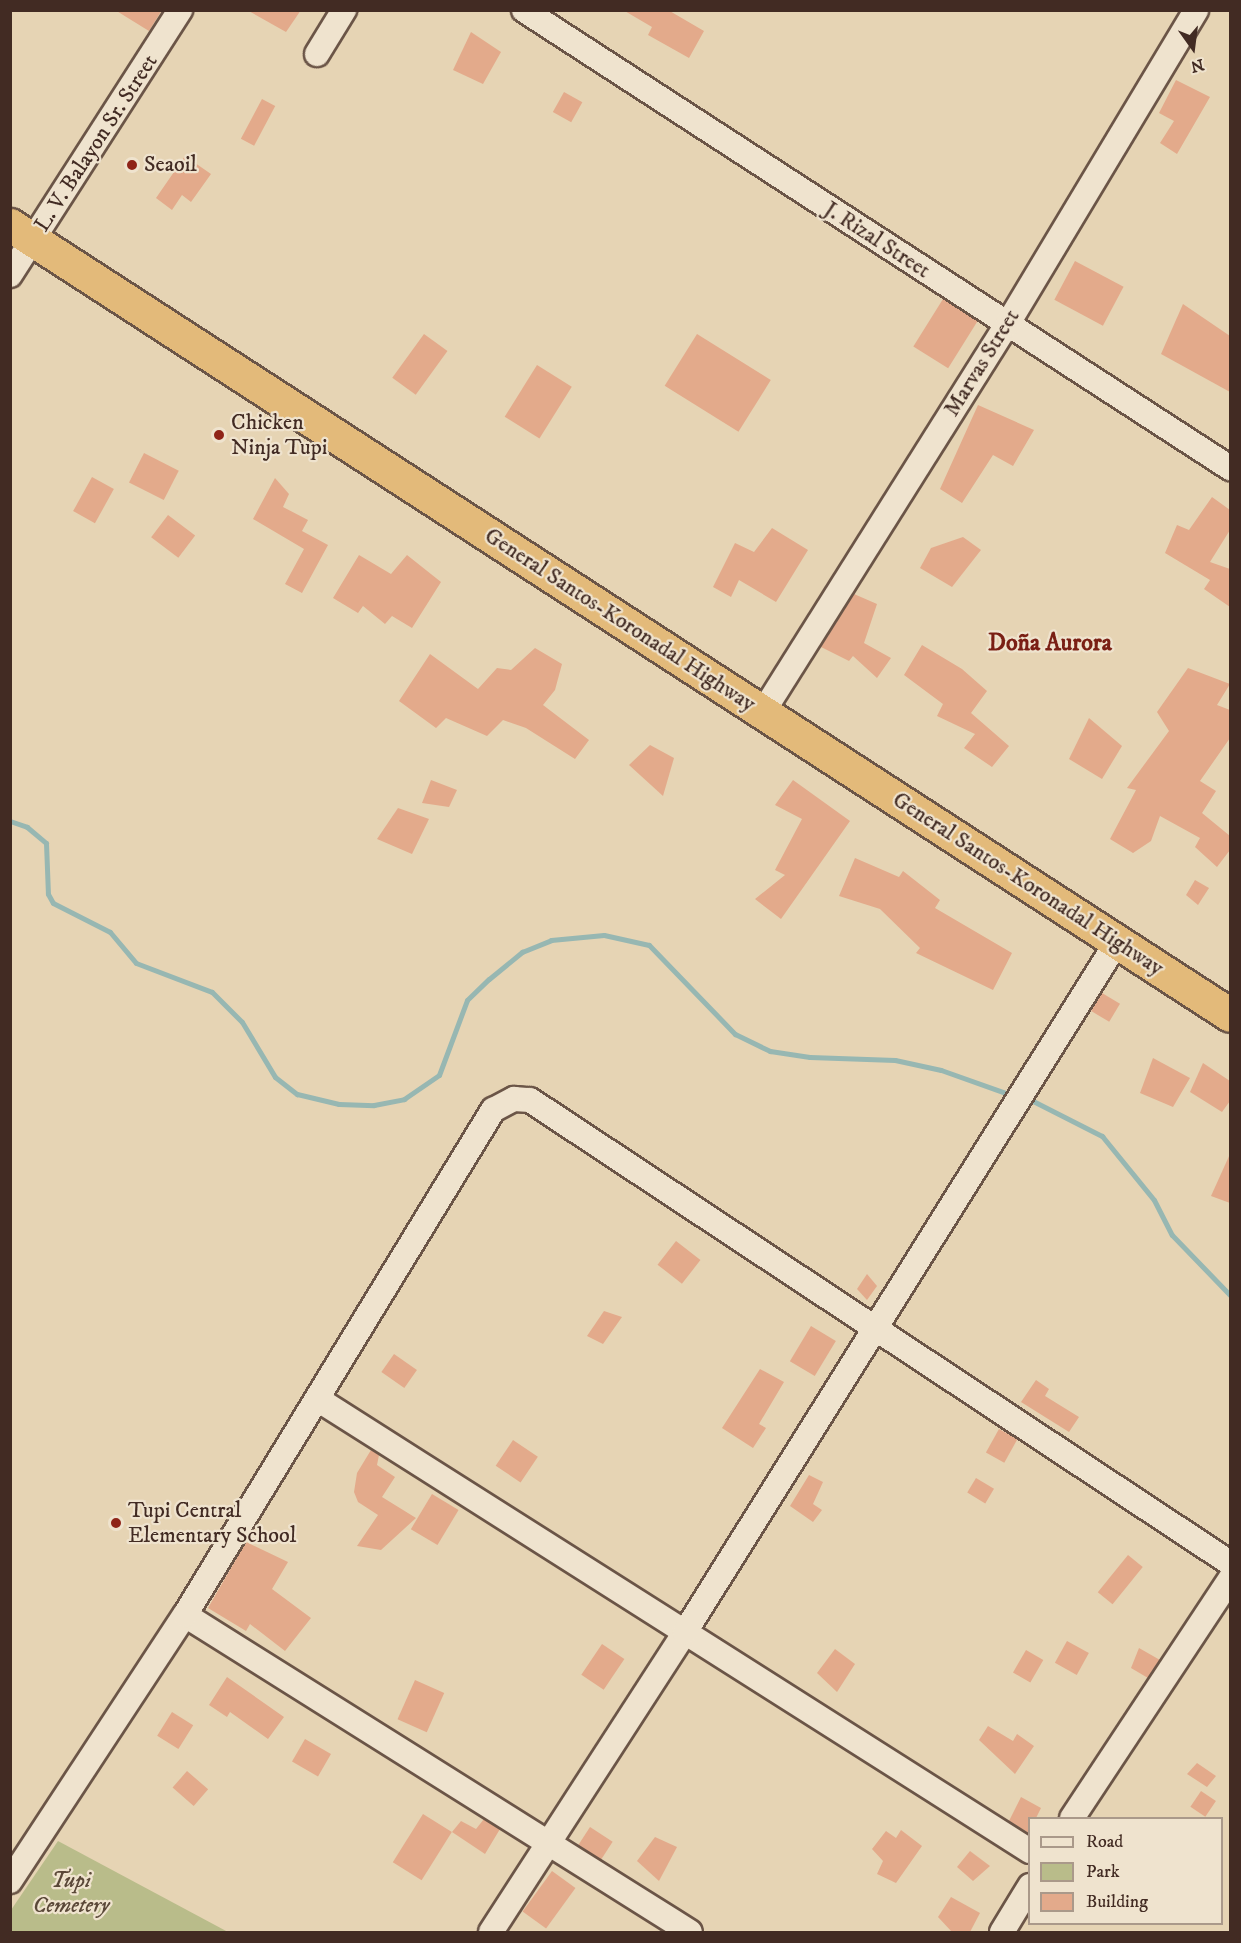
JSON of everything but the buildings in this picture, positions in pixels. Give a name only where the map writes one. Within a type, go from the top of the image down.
[{"type":"highway","name":"General Santos-Koronadal Highway","points":[[22,232],[1230,1015]]},
{"type":"street","name":"L. V. Balayon Sr. Street","points":[[10,275],[22,232],[180,10]]},
{"type":"street","points":[[317,54],[344,10]]},
{"type":"street","name":"J. Rizal Street","points":[[524,10],[1230,468]]},
{"type":"street","name":"Marvas Street","points":[[763,712],[1007,325],[1196,10]]},
{"type":"street","points":[[491,1932],[685,1632],[1117,942]]},
{"type":"street","points":[[10,1881],[184,1616],[319,1400],[493,1110],[523,1098],[1230,1563]]},
{"type":"street","points":[[319,1400],[1028,1850]]},
{"type":"street","points":[[1073,1817],[1230,1579]]},
{"type":"street","points":[[184,1616],[690,1932]]},
{"type":"street","points":[[1002,1932],[1028,1888]]},
{"type":"green space","name":"Tupi Cemetery","points":[[58,1841],[228,1932],[11,1932],[11,1910]]},
{"type":"waterway","points":[[10,821],[27,827],[46,843],[48,894],[53,903],[110,932],[136,963],[212,992],[242,1022],[275,1077],[297,1094],[339,1104],[374,1105],[404,1099],[439,1075],[467,1000],[489,979],[522,952],[551,940],[604,935],[649,945],[735,1034],[770,1051],[810,1057],[895,1060],[941,1070],[1006,1093]]},
{"type":"waterway","points":[[1031,1100],[1102,1136],[1154,1200],[1172,1235],[1230,1295]]},
{"type":"place","name":"Seaoil","points":[[132,165]]},
{"type":"place","name":"Chicken Ninja Tupi","points":[[219,435]]},
{"type":"place","name":"Tupi Central Elementary School","points":[[116,1523]]},
{"type":"district","name":"Doña Aurora","points":[[1050,644]]}]
